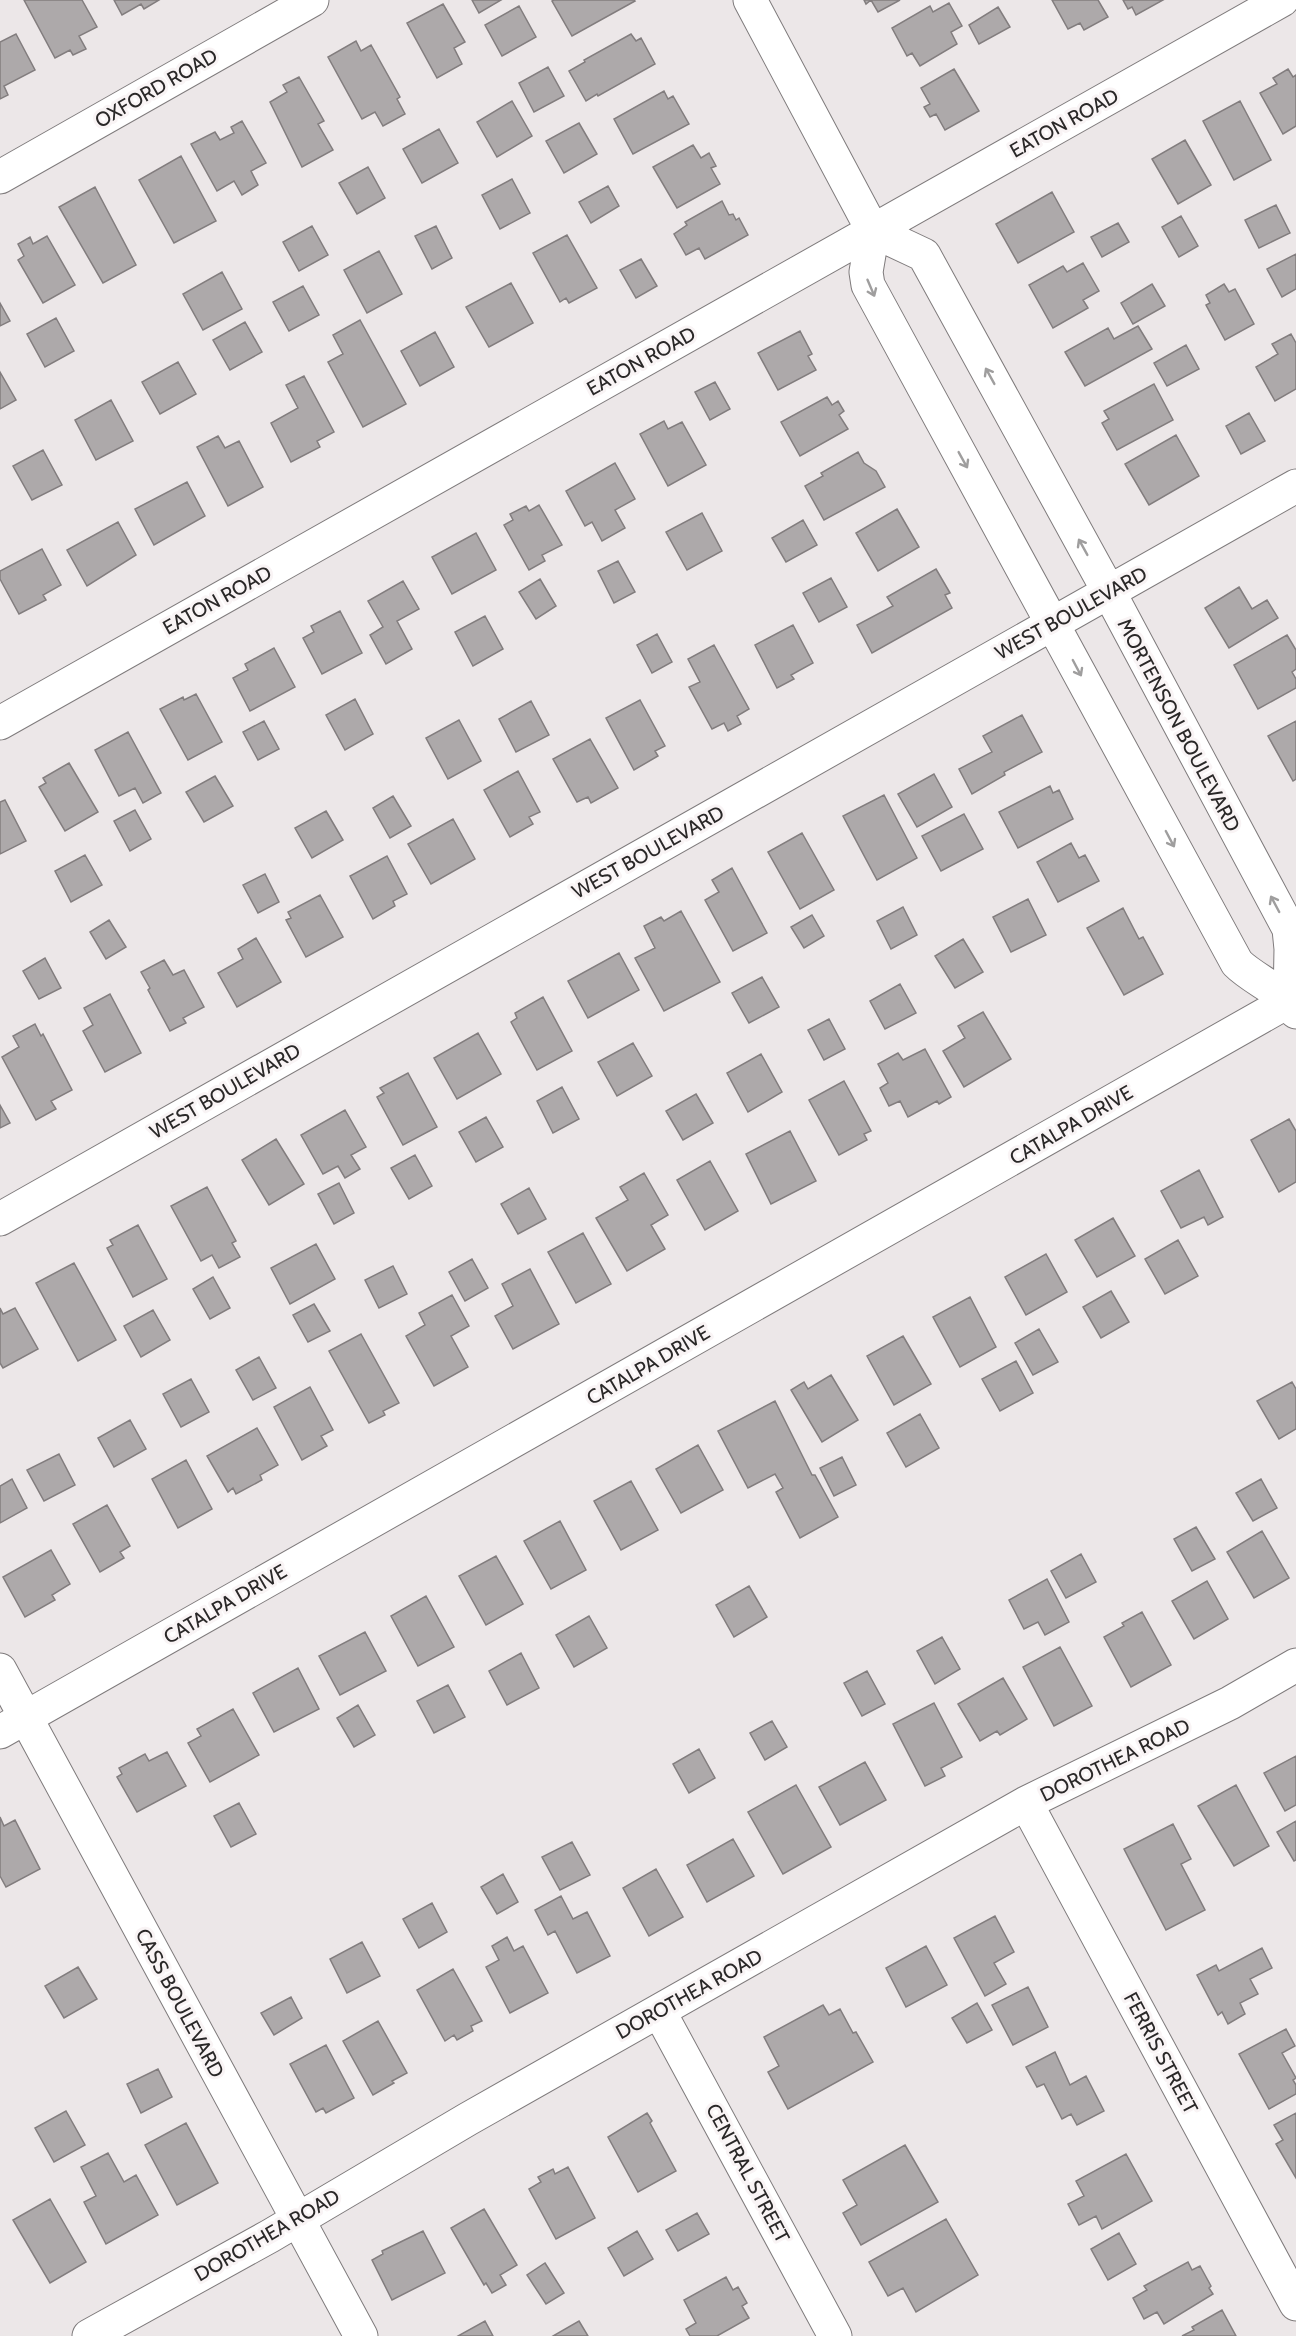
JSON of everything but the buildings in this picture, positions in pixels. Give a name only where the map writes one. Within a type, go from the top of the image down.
[{"type":"street","name":"OXFORD ROAD","points":[[0,177],[312,0]]},
{"type":"street","points":[[750,0],[873,231],[866,272],[868,285],[1237,963],[1248,974],[1294,1003]]},
{"type":"street","name":"EATON ROAD","points":[[0,723],[1282,0]]},
{"type":"street","name":"MORTENSON BOULEVARD","points":[[873,231],[924,255],[1109,592],[1289,929],[1294,1003]]},
{"type":"street","name":"WEST BOULEVARD","points":[[0,1219],[1296,486]]},
{"type":"street","name":"CATALPA DRIVE","points":[[13,1725],[1294,1003]]},
{"type":"street","name":"DOROTHEA ROAD","points":[[89,2336],[1054,1787],[1209,1713],[1296,1665]]},
{"type":"street","name":"CASS BOULEVARD","points":[[0,1670],[13,1725],[297,2219],[361,2336]]},
{"type":"street","name":"FERRIS STREET","points":[[1026,1803],[1296,2304]]},
{"type":"street","name":"CENTRAL STREET","points":[[659,2011],[835,2336]]}]
